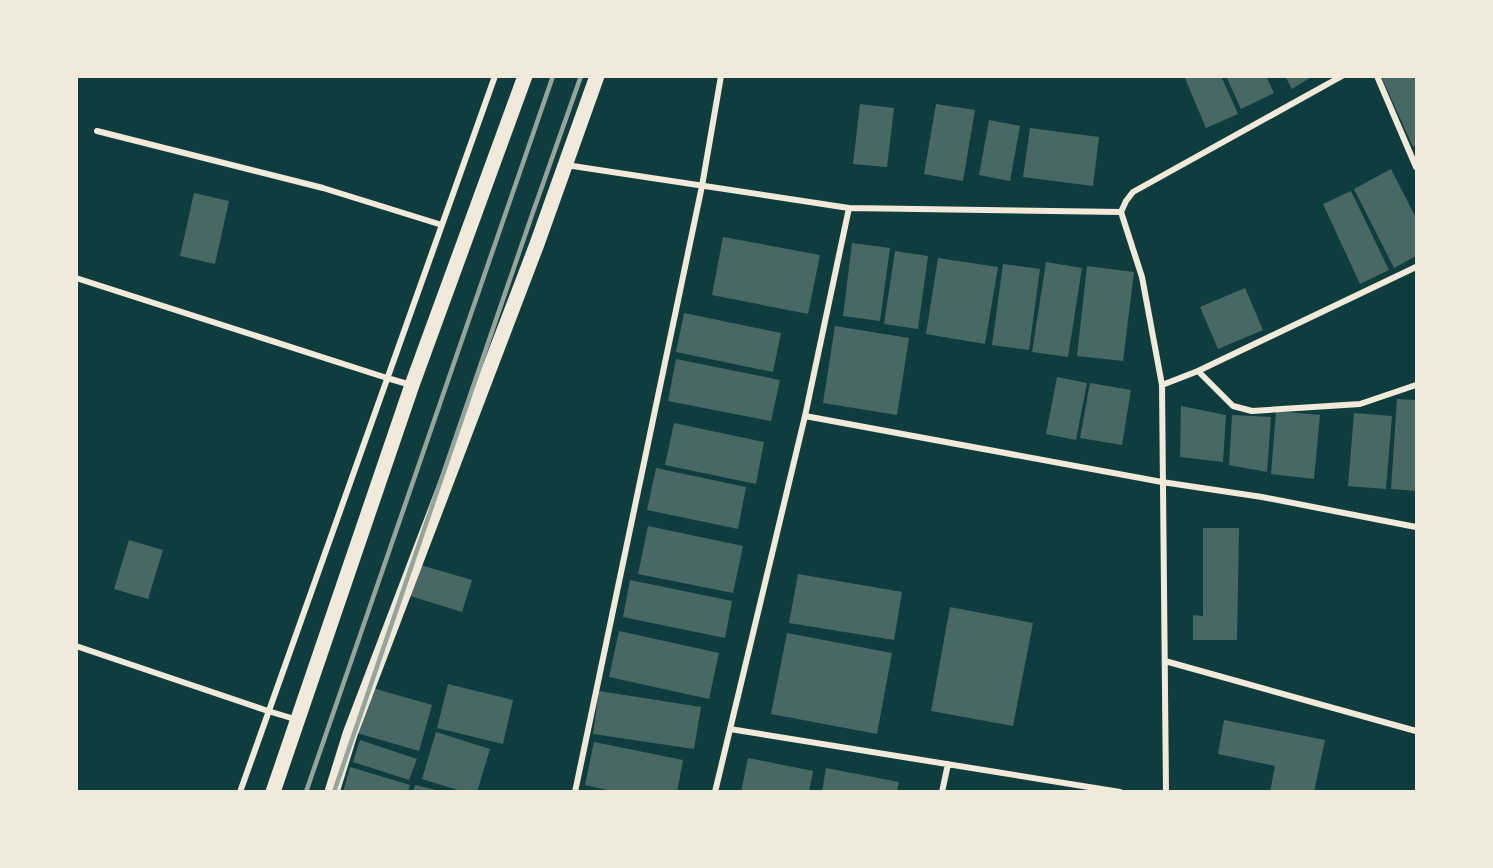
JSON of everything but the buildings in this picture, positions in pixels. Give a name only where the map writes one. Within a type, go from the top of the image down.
[{"type":"main road","points":[[273,792],[412,385],[525,76]]},
{"type":"main road","points":[[332,792],[350,734],[533,255],[597,76]]},
{"type":"street","points":[[240,792],[495,76]]},
{"type":"street","points":[[575,792],[702,186],[721,76]]},
{"type":"street","points":[[1166,792],[1162,385],[1142,278],[1121,212],[1133,192],[1342,76]]},
{"type":"street","points":[[1377,76],[1416,167]]},
{"type":"street","points":[[97,131],[323,188],[442,225]]},
{"type":"street","points":[[565,165],[849,208],[1121,212]]},
{"type":"street","points":[[715,792],[805,416],[849,208]]},
{"type":"street","points":[[1162,385],[1198,371],[1416,267]]},
{"type":"street","points":[[76,278],[412,385]]},
{"type":"street","points":[[1198,371],[1233,406],[1252,411],[1360,404],[1416,385]]},
{"type":"street","points":[[805,416],[1162,482],[1262,497],[1416,527]]},
{"type":"street","points":[[76,646],[298,720]]},
{"type":"street","points":[[1165,661],[1416,731]]},
{"type":"street","points":[[730,729],[1120,792]]},
{"type":"street","points":[[942,792],[948,764]]},
{"type":"railway","points":[[306,792],[553,76]]},
{"type":"railway","points":[[334,792],[581,76]]}]
